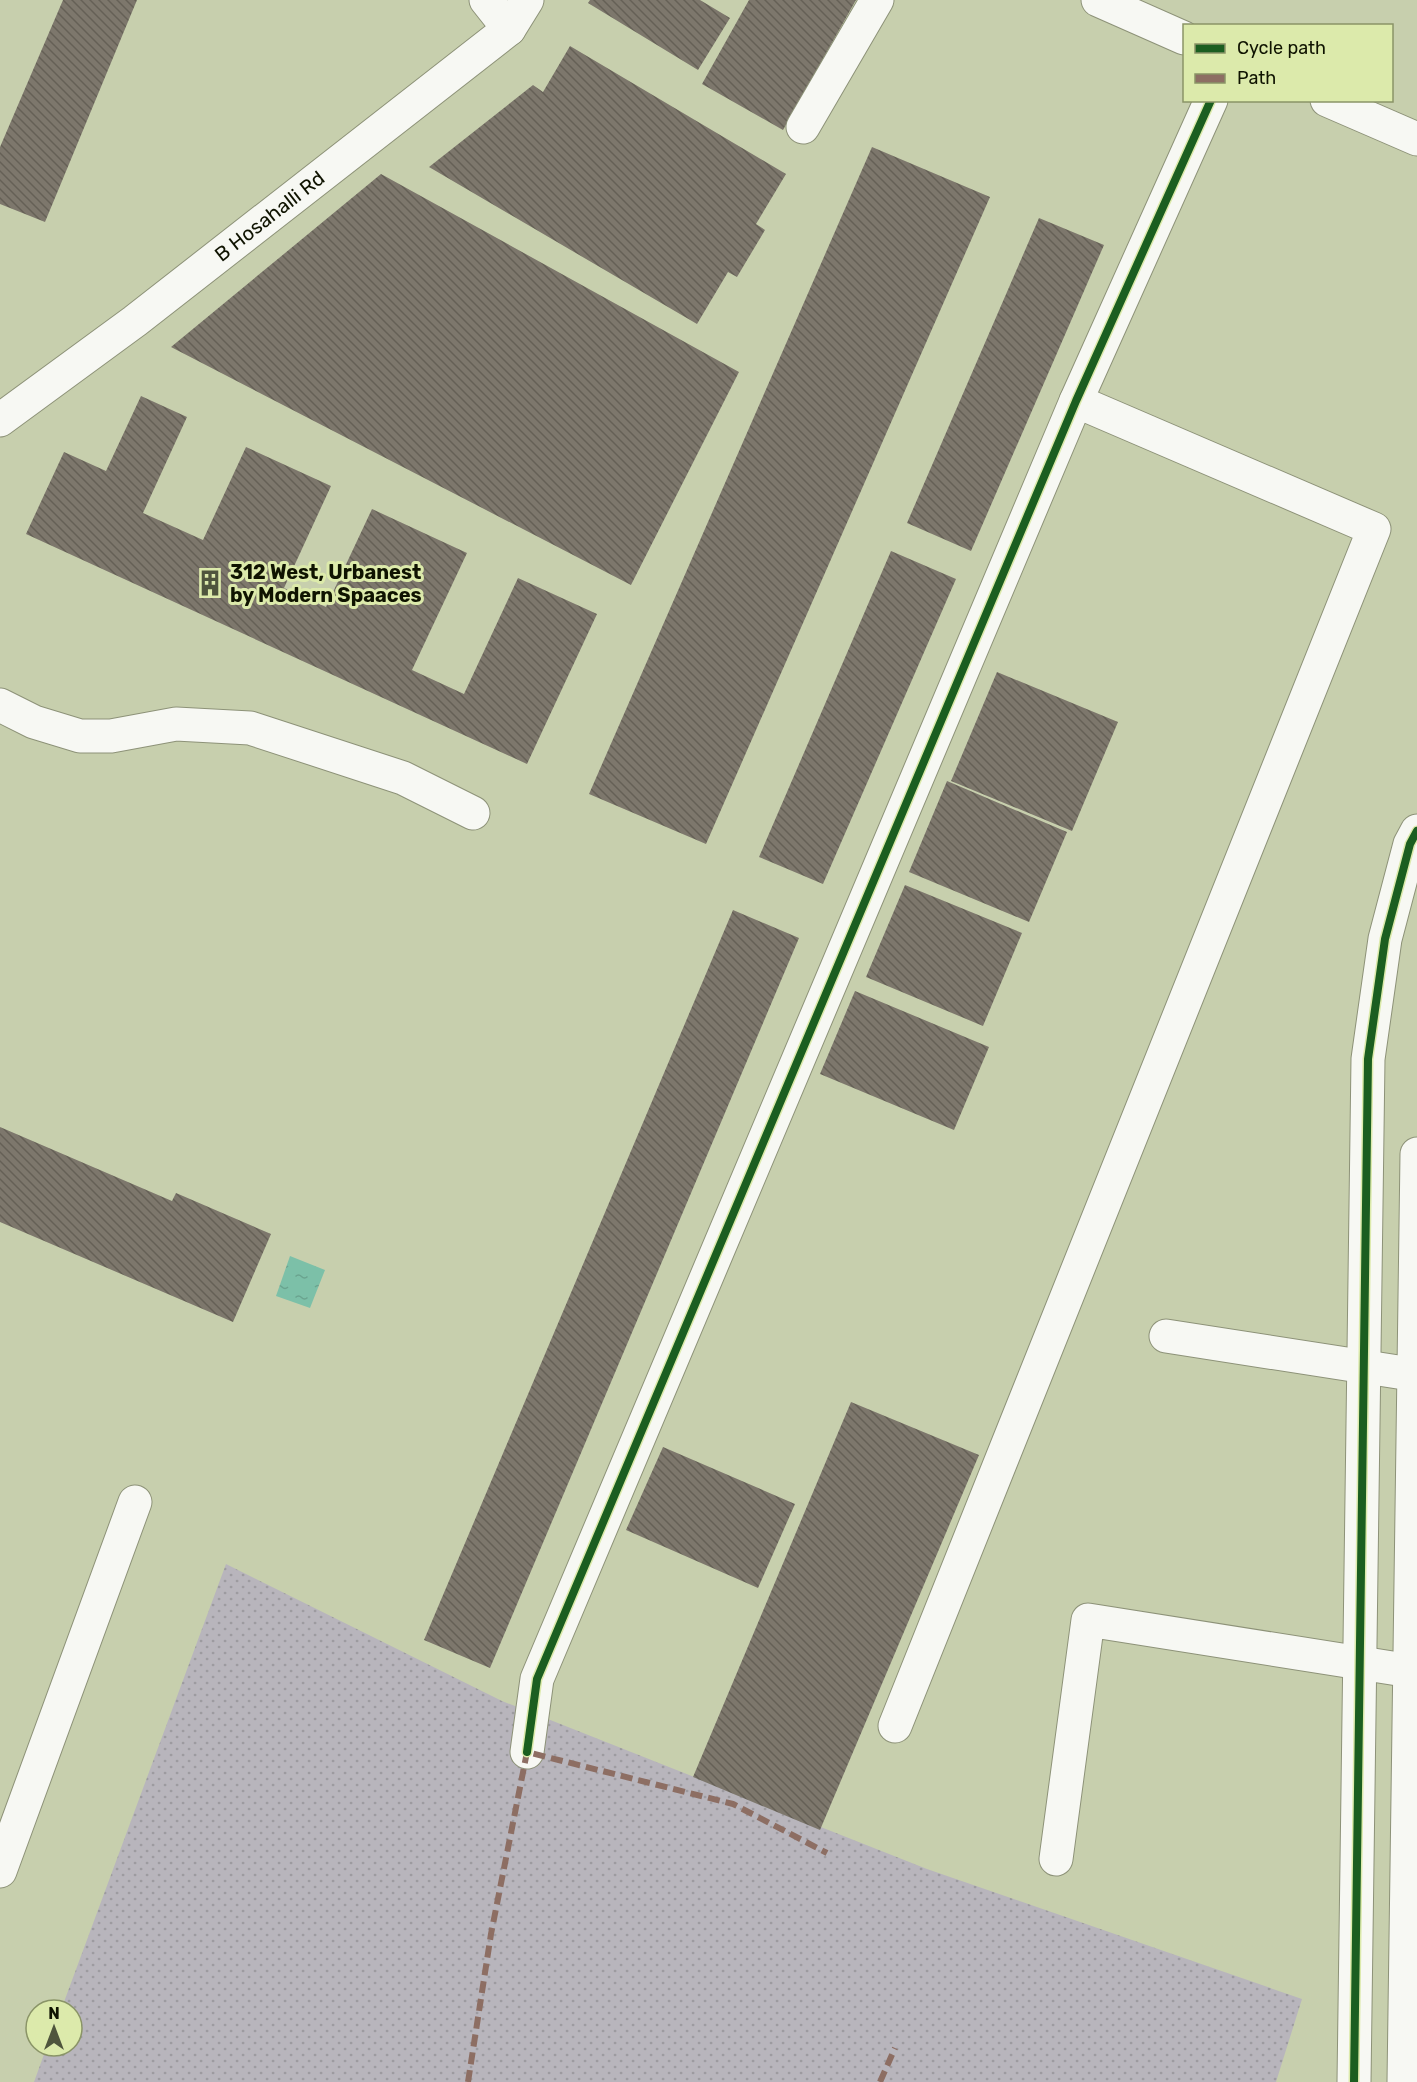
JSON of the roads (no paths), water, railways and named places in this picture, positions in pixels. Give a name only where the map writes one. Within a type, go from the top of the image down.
[{"type":"street","points":[[486,0],[509,29]]},
{"type":"street","name":"B Hosahalli Rd","points":[[0,420],[135,321],[509,29],[527,0]]},
{"type":"street","points":[[803,127],[877,0]]},
{"type":"street","points":[[1098,0],[1183,37]]},
{"type":"street","points":[[527,1752],[537,1679],[1076,401],[1210,102]]},
{"type":"street","points":[[1332,102],[1417,140]]},
{"type":"street","points":[[895,1726],[1374,529],[1076,401]]},
{"type":"street","points":[[0,705],[34,722],[80,736],[111,736],[176,724],[250,728],[403,778],[473,813]]},
{"type":"street","points":[[1354,2082],[1368,1059],[1385,939],[1410,844],[1417,831]]},
{"type":"street","points":[[1404,2082],[1411,1957],[1417,1154]]},
{"type":"street","points":[[1166,1336],[1416,1374]]},
{"type":"street","points":[[0,1871],[135,1502]]},
{"type":"street","points":[[1056,1859],[1088,1620],[1413,1671]]},
{"type":"street","points":[[1356,1949],[1411,1957]]},
{"type":"water","points":[[290,1256],[325,1270],[310,1308],[276,1296]]},
{"type":"place","name":"312 West, Urbanest by Modern Spaaces","points":[[210,583]]}]
